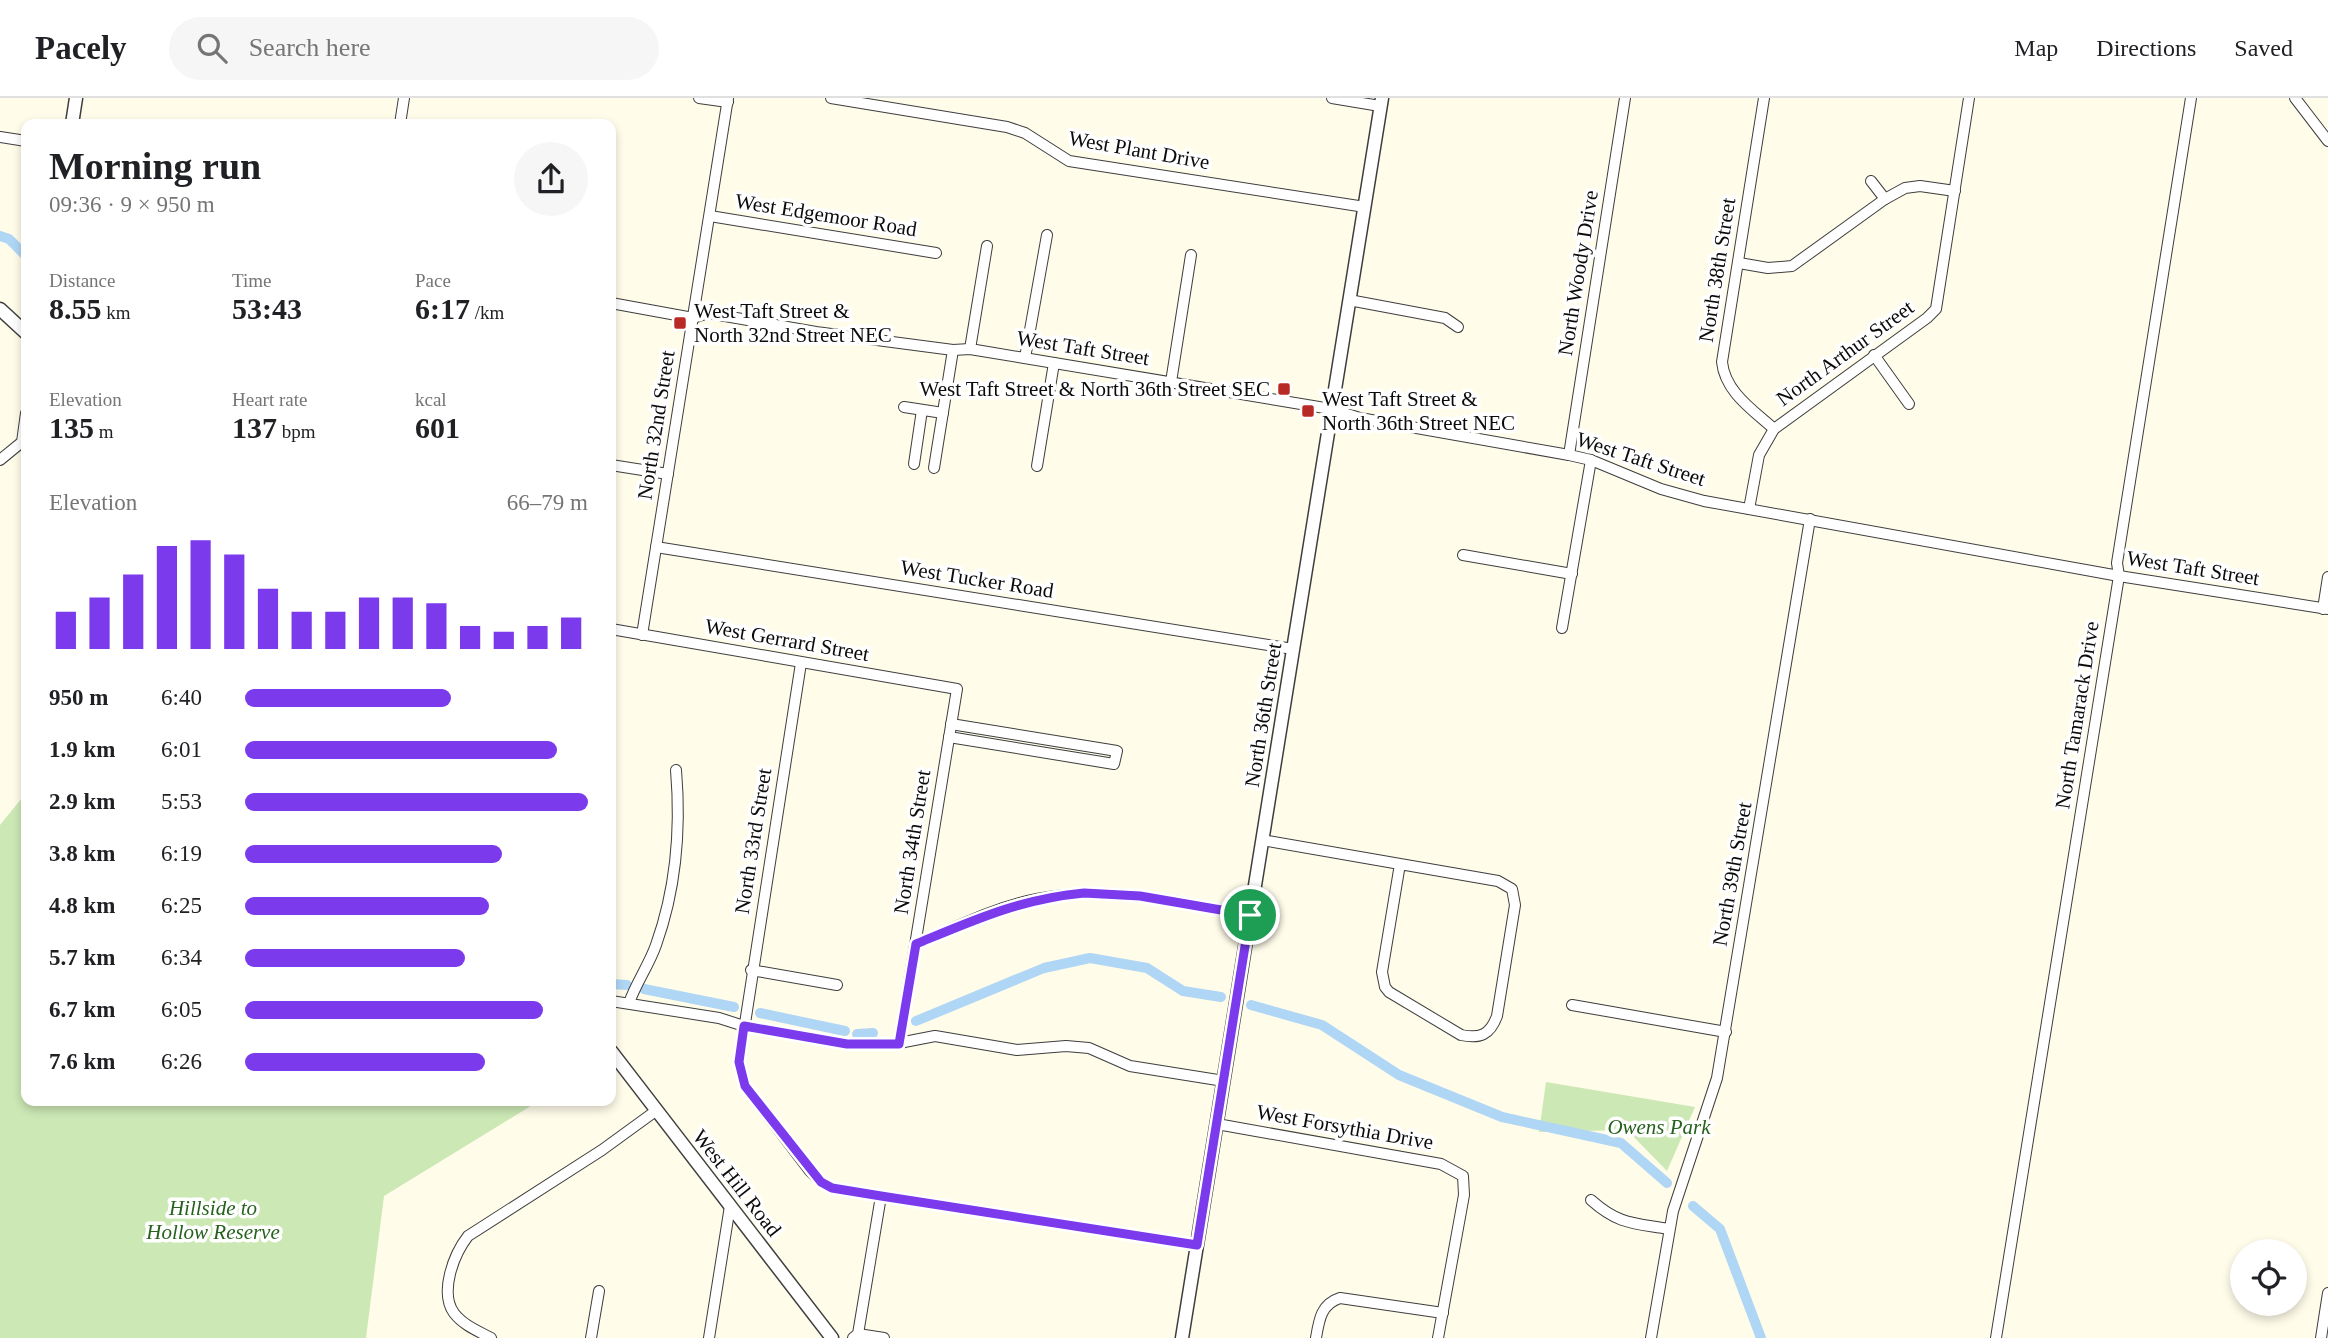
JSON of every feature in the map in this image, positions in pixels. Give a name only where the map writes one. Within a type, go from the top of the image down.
[{"type":"street","points":[[73,119],[76,98]]},
{"type":"street","points":[[401,119],[404,98]]},
{"type":"street","points":[[699,98],[728,100]]},
{"type":"street","name":"West Plant Drive","points":[[831,98],[1007,127],[1025,133],[1069,161],[1364,206]]},
{"type":"street","points":[[1332,98],[1381,102]]},
{"type":"street","name":"North Woody Drive","points":[[1569,454],[1625,98]]},
{"type":"street","name":"North 38th Street","points":[[1764,98],[1722,362],[1723,373],[1735,393],[1774,429]]},
{"type":"street","name":"North Arthur Street","points":[[1749,509],[1759,455],[1774,429],[1936,309],[1969,98]]},
{"type":"street","name":"North Tamarack Drive","points":[[1996,1338],[2119,576],[2117,563],[2191,98]]},
{"type":"street","points":[[2295,98],[2328,141]]},
{"type":"street","name":"North 32nd Street","points":[[642,635],[728,100]]},
{"type":"street","name":"North 36th Street","points":[[1182,1338],[1381,102]]},
{"type":"street","points":[[0,137],[21,140]]},
{"type":"street","points":[[1871,181],[1885,199]]},
{"type":"street","points":[[1739,263],[1768,268],[1792,266],[1885,199],[1905,188],[1920,186],[1955,191]]},
{"type":"street","name":"West Edgemoor Road","points":[[710,216],[936,253]]},
{"type":"street","points":[[1025,358],[1047,235]]},
{"type":"street","points":[[970,349],[987,246]]},
{"type":"street","points":[[1171,382],[1191,256]]},
{"type":"street","points":[[1349,300],[1445,318],[1458,327]]},
{"type":"street","name":"West Taft Street","points":[[616,304],[693,317],[708,313],[816,332],[953,350],[970,349],[1331,409],[1360,418],[1569,454],[1591,460],[1661,489],[1704,501],[2119,576],[2325,609]]},
{"type":"street","points":[[0,309],[21,328]]},
{"type":"street","points":[[934,468],[953,350]]},
{"type":"street","points":[[1874,355],[1909,404]]},
{"type":"street","points":[[1037,466],[1054,363]]},
{"type":"street","points":[[905,407],[943,413]]},
{"type":"street","points":[[914,464],[922,410]]},
{"type":"street","points":[[0,460],[21,443]]},
{"type":"street","points":[[1562,628],[1591,460]]},
{"type":"street","points":[[616,466],[668,474]]},
{"type":"street","name":"North 39th Street","points":[[1651,1338],[1669,1229],[1680,1185],[1715,1087],[1726,1032],[1810,519]]},
{"type":"street","name":"West Tucker Road","points":[[656,547],[1293,649]]},
{"type":"street","points":[[1463,555],[1572,574]]},
{"type":"street","points":[[2325,609],[2328,577]]},
{"type":"street","name":"West Gerrard Street","points":[[616,630],[957,689]]},
{"type":"street","name":"North 33rd Street","points":[[801,663],[751,970],[739,1062],[745,1086],[810,1171],[832,1188],[1197,1245]]},
{"type":"street","name":"North 34th Street","points":[[899,1044],[957,689]]},
{"type":"street","points":[[949,737],[1114,764],[1117,751],[951,724]]},
{"type":"street","points":[[629,1003],[657,943],[673,878],[677,843],[676,770]]},
{"type":"street","points":[[1262,840],[1400,864],[1497,881],[1512,889],[1516,905],[1497,1016],[1493,1028],[1483,1036],[1461,1035],[1396,998],[1385,987],[1382,972],[1400,864]]},
{"type":"street","points":[[916,944],[1002,908],[1036,899],[1084,893],[1140,896],[1250,915]]},
{"type":"street","points":[[751,970],[837,985]]},
{"type":"street","points":[[616,1002],[719,1018],[744,1026],[847,1044],[899,1044],[935,1037],[1017,1049],[1066,1046],[1089,1048],[1138,1068],[1224,1081]]},
{"type":"street","points":[[1572,1005],[1726,1032]]},
{"type":"street","name":"West Hill Road","points":[[616,1057],[832,1338]]},
{"type":"street","points":[[491,1338],[463,1322],[452,1311],[448,1295],[453,1260],[468,1236],[602,1150],[657,1110]]},
{"type":"street","name":"West Forsythia Drive","points":[[1217,1124],[1441,1164],[1463,1176],[1464,1195],[1443,1313]]},
{"type":"street","points":[[881,1196],[856,1336],[884,1338]]},
{"type":"street","points":[[1591,1200],[1609,1216],[1669,1229]]},
{"type":"street","points":[[709,1338],[730,1206]]},
{"type":"street","points":[[591,1338],[599,1292]]},
{"type":"street","points":[[2320,1338],[2328,1293]]},
{"type":"street","points":[[1316,1338],[1323,1310],[1329,1302],[1340,1298],[1443,1313],[1438,1338]]},
{"type":"green space","name":"Hillside to Hollow Reserve","points":[[21,799],[21,1106],[531,1106],[384,1196],[366,1338],[0,1338],[0,825]]},
{"type":"green space","name":"Owens Park","points":[[1546,1082],[1695,1107],[1667,1171],[1627,1130],[1539,1132]]},
{"type":"waterway","points":[[0,236],[9,239],[21,251]]},
{"type":"waterway","points":[[916,1021],[1044,968],[1090,958],[1147,968],[1183,991],[1221,997]]},
{"type":"waterway","points":[[616,984],[627,985]]},
{"type":"waterway","points":[[644,989],[734,1007]]},
{"type":"waterway","points":[[1251,1005],[1322,1025],[1399,1075],[1502,1117],[1621,1143],[1667,1183]]},
{"type":"waterway","points":[[760,1013],[845,1031]]},
{"type":"waterway","points":[[857,1034],[873,1033]]},
{"type":"waterway","points":[[1693,1206],[1720,1229],[1761,1338]]},
{"type":"place","name":"West Taft Street & North 32nd Street NEC","points":[[680,323]]},
{"type":"place","name":"West Taft Street & North 36th Street SEC","points":[[1284,389]]},
{"type":"place","name":"West Taft Street & North 36th Street NEC","points":[[1308,411]]},
{"type":"route","points":[[1114,893],[1250,915],[1197,1245],[832,1188],[810,1171],[745,1086],[740,1073],[744,1026],[862,1046],[899,1044],[916,944],[1002,908],[1062,895],[1114,893]]}]
